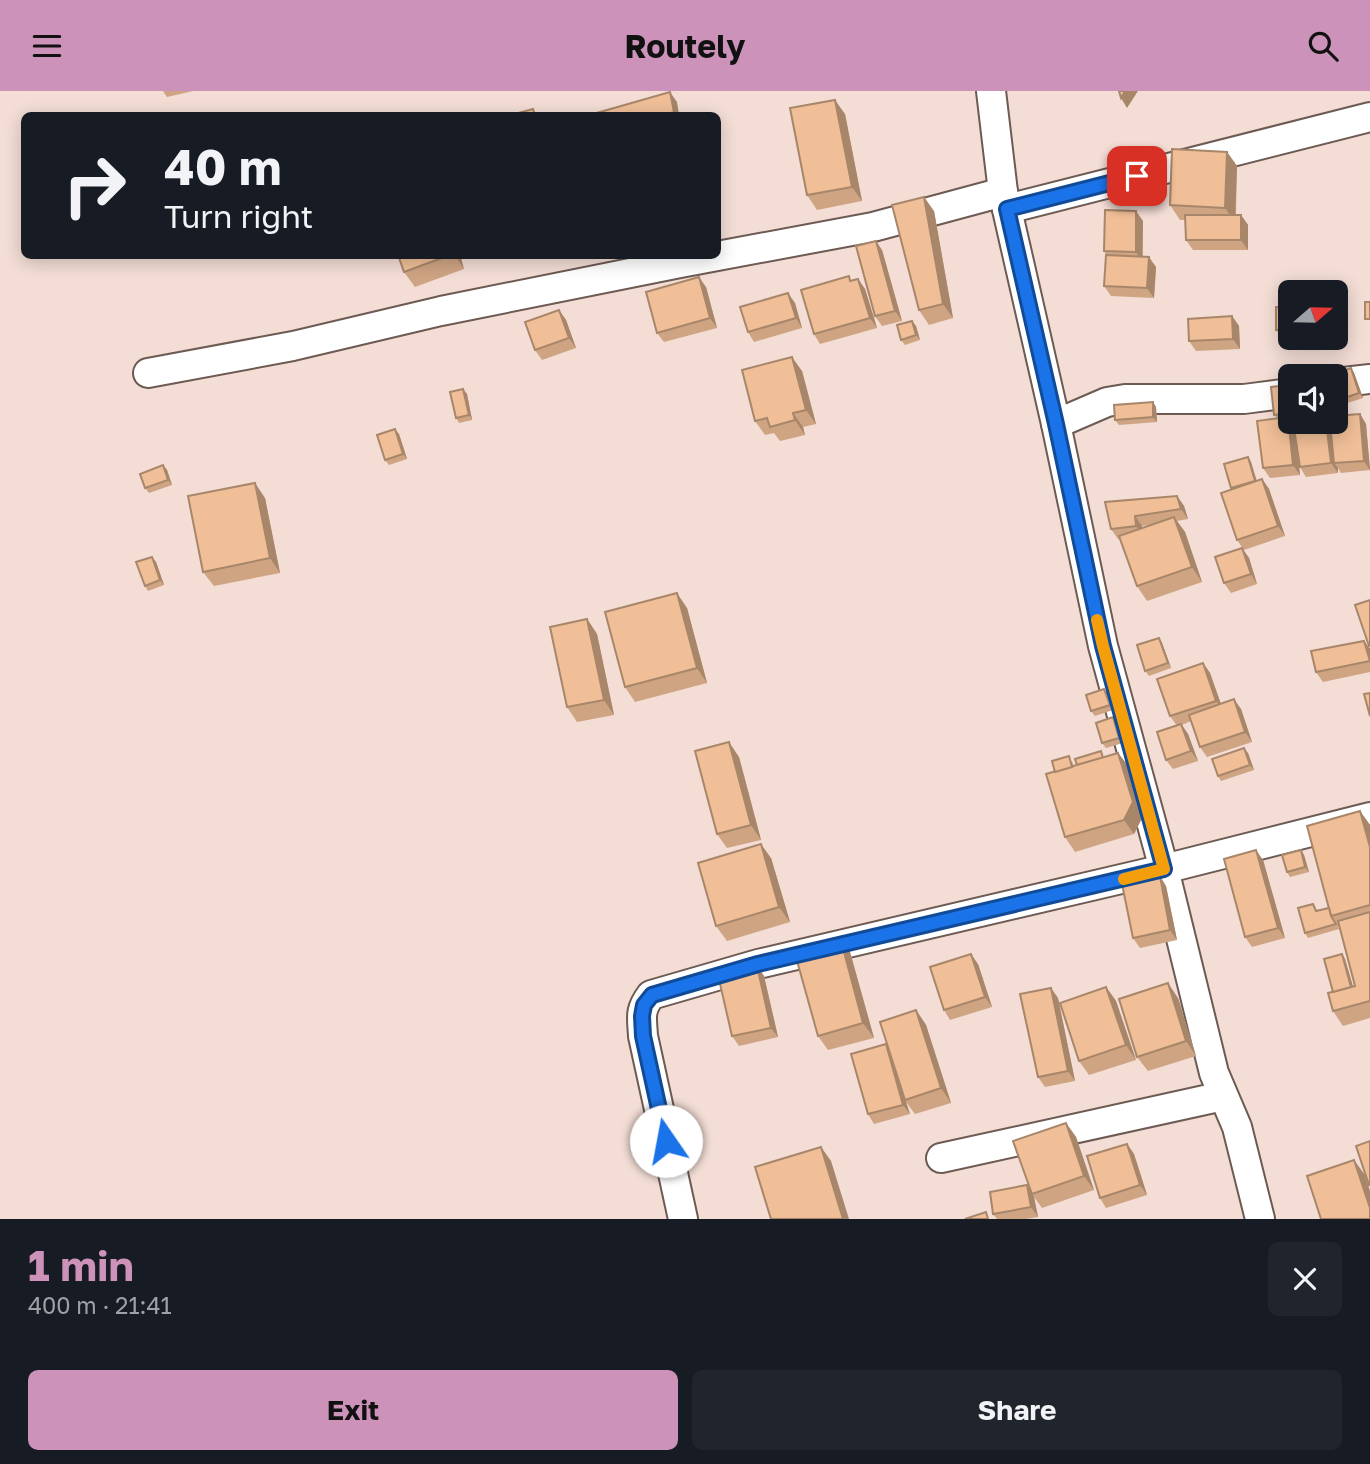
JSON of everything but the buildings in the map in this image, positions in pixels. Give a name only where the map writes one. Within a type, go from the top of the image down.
[{"type":"street","points":[[991,91],[1005,201],[1103,646],[1164,869],[1214,1073],[1237,1127],[1260,1219]]},
{"type":"street","points":[[721,255],[1005,201],[1370,117]]},
{"type":"street","points":[[148,373],[293,347],[441,311],[701,259]]},
{"type":"street","points":[[1348,382],[1370,379]]},
{"type":"street","points":[[1056,424],[1107,402],[1244,400],[1278,395]]},
{"type":"street","points":[[683,1219],[643,1036],[644,1005],[652,995],[758,964],[1164,869],[1370,817]]},
{"type":"street","points":[[941,1158],[1223,1096]]},
{"type":"slow traffic","points":[[1097,620],[1164,869],[1124,879]]},
{"type":"route","points":[[666,1141],[643,1036],[644,1005],[652,995],[758,964],[1164,869],[1103,646],[1007,209],[1137,176]]}]
